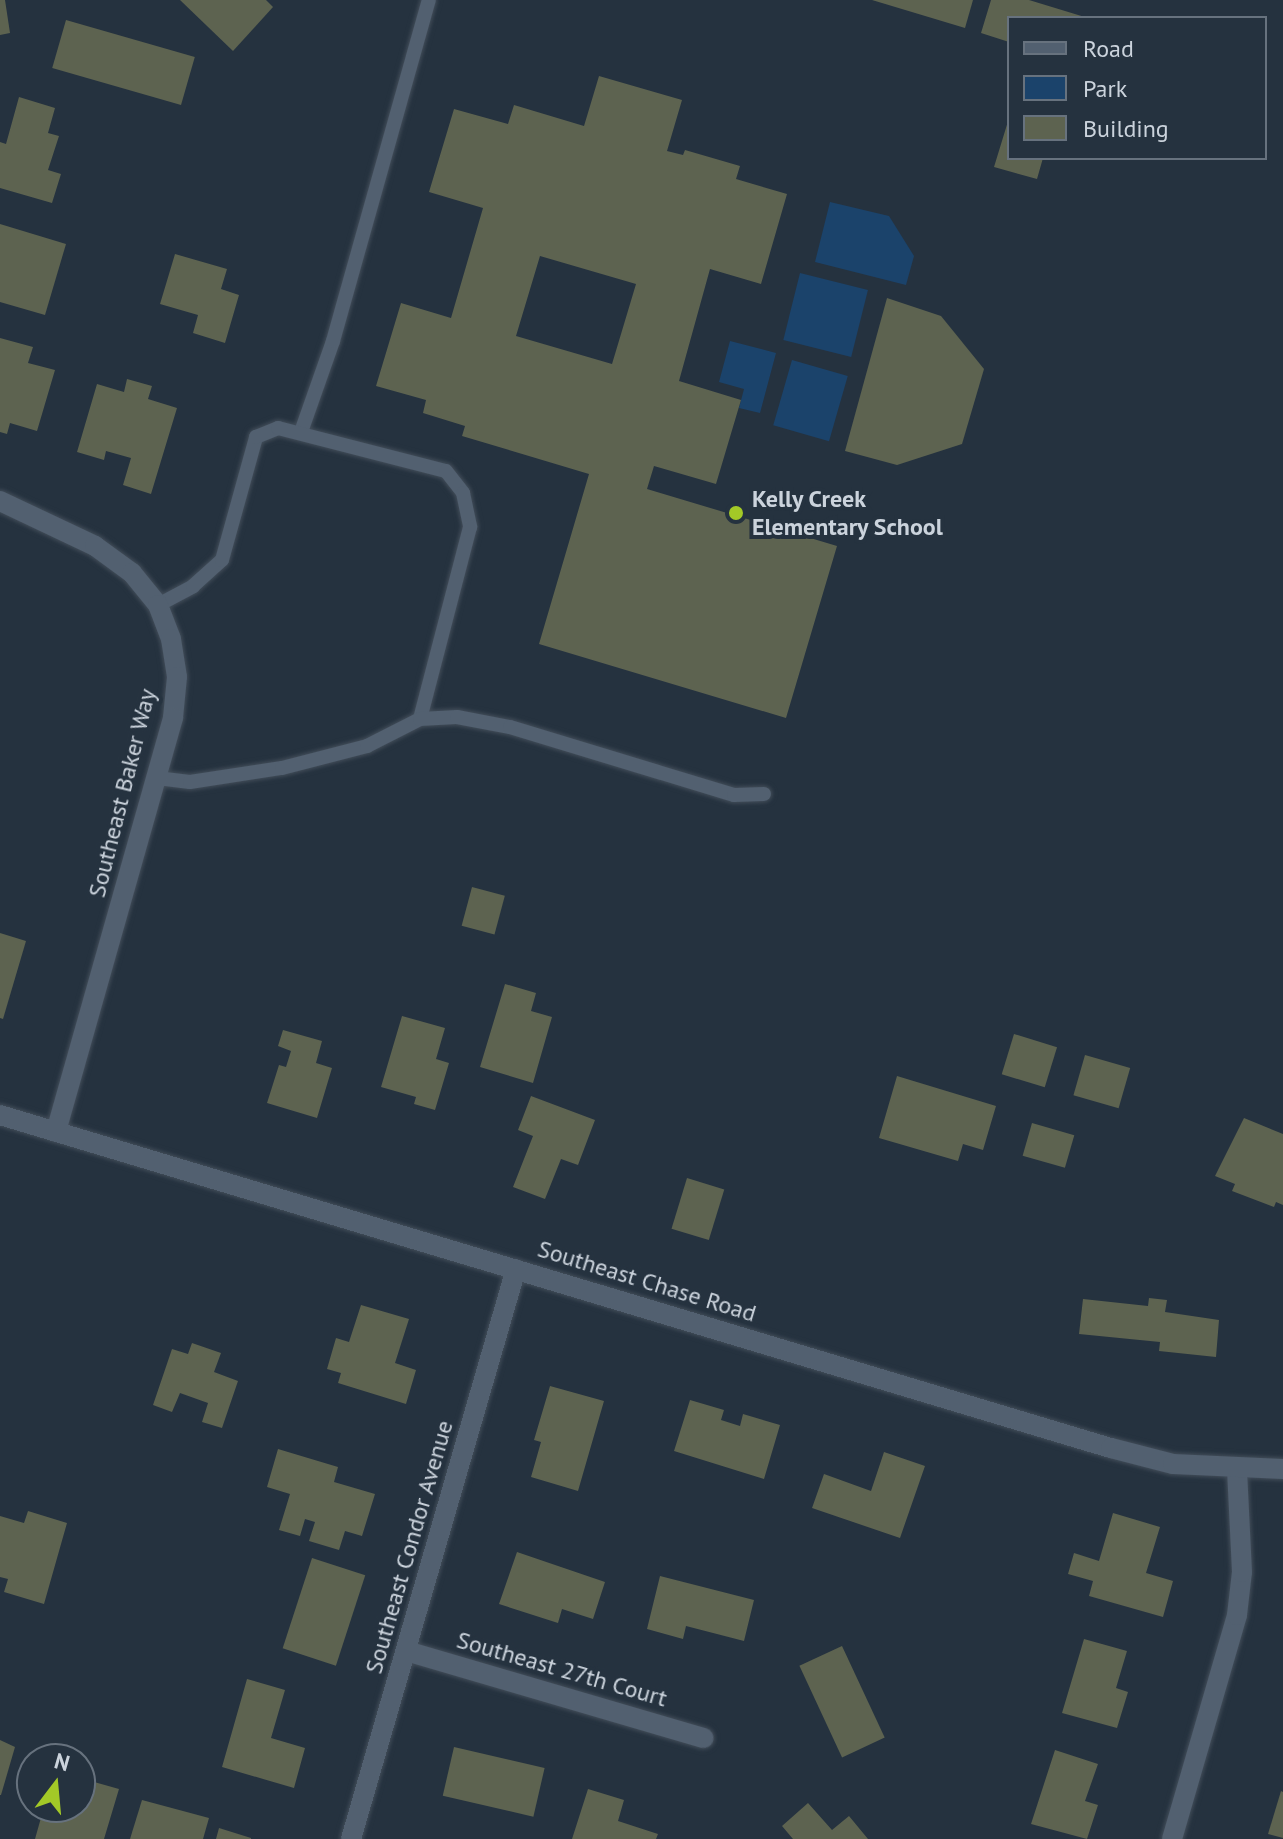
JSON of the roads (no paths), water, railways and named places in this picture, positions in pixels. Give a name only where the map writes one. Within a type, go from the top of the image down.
[{"type":"street","name":"Southeast Baker Way","points":[[0,501],[95,546],[132,573],[158,605],[171,639],[177,677],[157,778],[56,1132]]},
{"type":"street","name":"Southeast Chase Road","points":[[0,1115],[1111,1448],[1173,1464],[1237,1470],[1283,1469]]},
{"type":"street","name":"Southeast Condor Avenue","points":[[351,1839],[516,1269]]},
{"type":"street","points":[[1172,1839],[1237,1615],[1242,1572],[1237,1470]]},
{"type":"street","name":"Southeast 27th Court","points":[[406,1651],[704,1738]]},
{"type":"lane","points":[[301,432],[333,341],[429,0]]},
{"type":"lane","points":[[158,605],[193,586],[222,560],[256,437],[278,428],[301,432],[446,471],[463,493],[470,527],[420,719]]},
{"type":"lane","points":[[157,778],[190,782],[282,768],[367,746],[420,719],[457,717],[510,727],[734,795],[764,794]]},
{"type":"place","name":"Kelly Creek Elementary School","points":[[736,513]]}]
